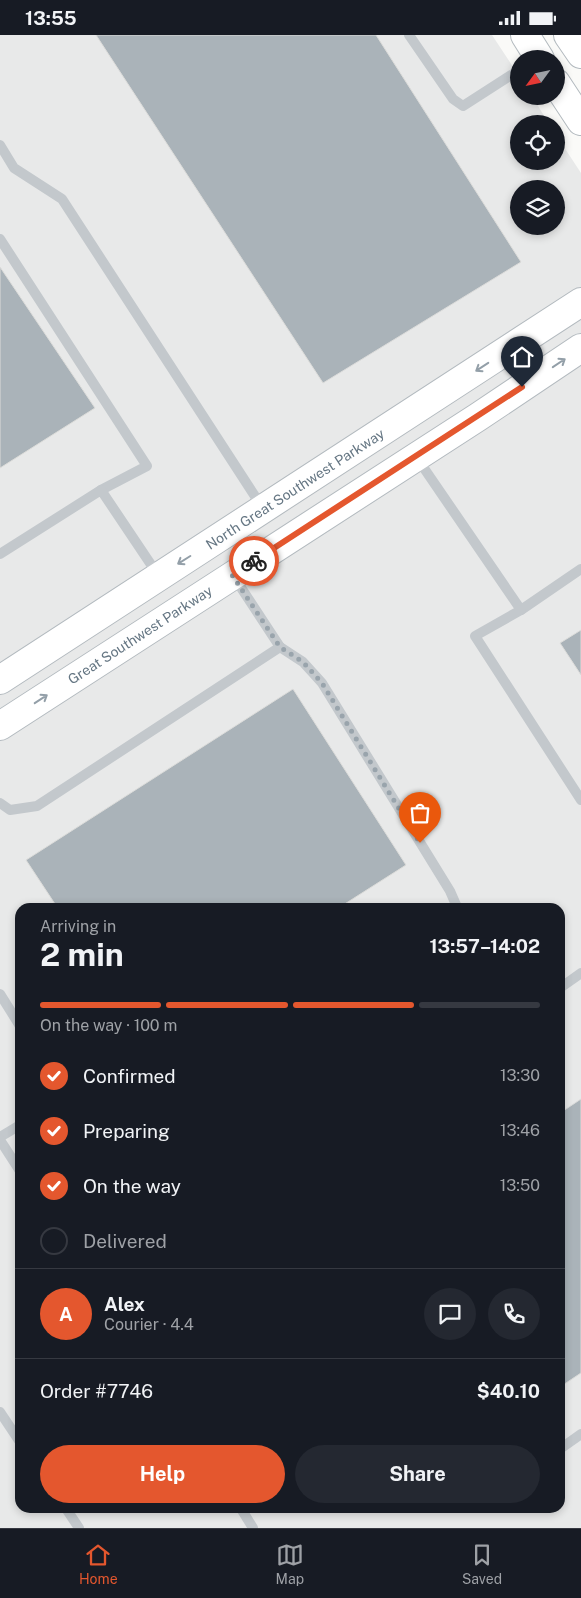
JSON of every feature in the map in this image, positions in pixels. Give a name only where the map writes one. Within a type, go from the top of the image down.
[{"type":"street","points":[[568,35],[581,54]]},
{"type":"street","points":[[565,97],[581,121]]},
{"type":"street","name":"North Great Southwest Parkway","points":[[4,677],[581,302]]},
{"type":"street","name":"Great Southwest Parkway","points":[[0,725],[416,457],[581,348]]},
{"type":"street","points":[[211,542],[232,575]]},
{"type":"lane","points":[[409,35],[453,99],[463,106],[510,72]]},
{"type":"lane","points":[[0,145],[14,168],[62,199],[263,509]]},
{"type":"lane","points":[[0,239],[147,466],[101,490],[0,554]]},
{"type":"lane","points":[[416,457],[521,610]]},
{"type":"lane","points":[[101,490],[158,576]]},
{"type":"lane","points":[[581,569],[521,610],[475,637],[581,800]]},
{"type":"lane","points":[[232,575],[280,647],[303,662],[322,683],[450,891],[455,903]]},
{"type":"lane","points":[[0,803],[10,810],[37,805],[280,647]]},
{"type":"lane","points":[[565,984],[581,973]]},
{"type":"lane","points":[[0,994],[15,1018]]},
{"type":"lane","points":[[15,1128],[0,1139],[15,1163]]},
{"type":"lane","points":[[0,1412],[15,1434]]},
{"type":"lane","points":[[565,1445],[581,1434]]},
{"type":"lane","points":[[69,1513],[79,1528]]},
{"type":"lane","points":[[244,1513],[253,1528]]},
{"type":"shaded area","points":[[0,35],[492,35],[510,62],[510,105],[537,105],[544,115],[510,115],[510,170],[565,170],[565,149],[581,173],[581,1528],[0,1528]]},
{"type":"building","points":[[96,35],[376,35],[521,262],[323,383]]},
{"type":"building","points":[[0,267],[95,408],[0,468]]},
{"type":"building","points":[[581,630],[581,675],[560,643]]},
{"type":"building","points":[[293,689],[406,865],[346,903],[54,903],[26,860]]},
{"type":"building","points":[[581,1099],[581,1373],[565,1384],[565,1110]]},
{"type":"way so far","points":[[254,561],[232,575],[280,647],[303,662],[322,683],[420,843]]},
{"type":"route","points":[[254,561],[522,387]]}]
